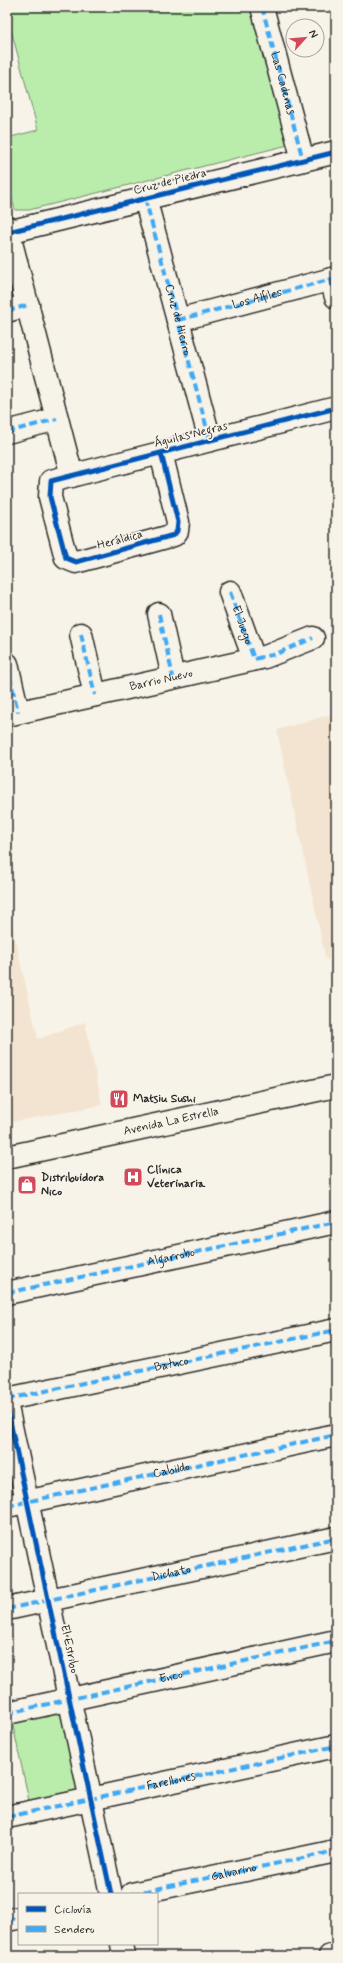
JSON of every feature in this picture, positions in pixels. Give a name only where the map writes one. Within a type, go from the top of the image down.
[{"type":"street","name":"Las Cadenas","points":[[262,7],[303,160]]},
{"type":"street","name":"Cruz de Piedra","points":[[8,230],[336,152]]},
{"type":"street","name":"Cruz de Hierro","points":[[145,198],[210,440]]},
{"type":"street","points":[[8,230],[72,476]]},
{"type":"street","name":"Los Alfiles","points":[[178,320],[334,285]]},
{"type":"street","points":[[7,311],[28,305]]},
{"type":"street","name":"Águilas Negras","points":[[51,481],[336,408]]},
{"type":"street","points":[[7,432],[57,419]]},
{"type":"street","name":"Heráldica","points":[[51,481],[50,497],[64,554],[69,561],[76,562],[170,536],[177,531],[178,522],[160,453]]},
{"type":"street","name":"El Juego","points":[[230,592],[254,659]]},
{"type":"street","points":[[159,614],[173,677]]},
{"type":"street","points":[[81,634],[95,695]]},
{"type":"street","name":"Barrio Nuevo","points":[[12,713],[276,654],[313,638]]},
{"type":"street","points":[[7,664],[12,713]]},
{"type":"street","name":"Avenida La Estrella","points":[[7,1157],[336,1086]]},
{"type":"street","name":"Algarrobo","points":[[7,1294],[336,1222]]},
{"type":"street","name":"Batuco","points":[[7,1399],[336,1330]]},
{"type":"street","name":"El Estribo","points":[[7,1407],[17,1504],[48,1600],[111,1893]]},
{"type":"street","name":"Cabildo","points":[[17,1504],[336,1435]]},
{"type":"street","name":"Dichato","points":[[7,1609],[336,1538]]},
{"type":"street","name":"Enco","points":[[7,1713],[336,1641]]},
{"type":"street","name":"Farellones","points":[[7,1817],[336,1746]]},
{"type":"street","name":"Galvarino","points":[[137,1893],[336,1850]]},
{"type":"street","points":[[7,1920],[18,1918]]},
{"type":"street","points":[[122,1945],[124,1956]]},
{"type":"street","points":[[330,1956],[336,1955]]},
{"type":"shaded area","points":[[336,713],[336,958],[326,960],[277,730]]},
{"type":"shaded area","points":[[7,904],[38,1039],[85,1022],[102,1105],[7,1123]]},
{"type":"green space","points":[[7,7],[252,7],[288,145],[29,210],[15,210],[7,182],[7,138],[38,130],[7,15]]},
{"type":"green space","points":[[61,1711],[78,1791],[29,1801],[12,1721]]},
{"type":"marked path","points":[[262,7],[303,160],[300,161]]},
{"type":"marked path","points":[[145,198],[210,440]]},
{"type":"marked path","points":[[178,320],[336,278]]},
{"type":"marked path","points":[[331,279],[336,297]]},
{"type":"marked path","points":[[7,311],[28,305]]},
{"type":"marked path","points":[[7,432],[57,419]]},
{"type":"marked path","points":[[230,592],[254,659],[276,654],[313,638]]},
{"type":"marked path","points":[[159,614],[173,677]]},
{"type":"marked path","points":[[81,634],[95,695]]},
{"type":"marked path","points":[[7,664],[18,712]]},
{"type":"marked path","points":[[7,1293],[336,1222]]},
{"type":"marked path","points":[[7,1399],[336,1330]]},
{"type":"marked path","points":[[7,1506],[336,1435]]},
{"type":"marked path","points":[[7,1609],[336,1538]]},
{"type":"marked path","points":[[7,1713],[336,1641]]},
{"type":"marked path","points":[[7,1817],[336,1746]]},
{"type":"marked path","points":[[137,1893],[336,1851]]},
{"type":"marked path","points":[[7,1920],[18,1918]]},
{"type":"marked path","points":[[330,1956],[336,1955]]},
{"type":"cycle path","points":[[8,232],[336,152]]},
{"type":"cycle path","points":[[161,453],[178,522],[177,531],[174,535],[76,562],[66,558],[50,497],[51,481],[336,408]]},
{"type":"cycle path","points":[[7,1407],[111,1893]]},
{"type":"place","name":"Matsiu Sushi","points":[[119,1099]]},
{"type":"place","name":"Clínica Veterinaria","points":[[133,1177]]},
{"type":"place","name":"Distribuidora Nico","points":[[27,1185]]}]
